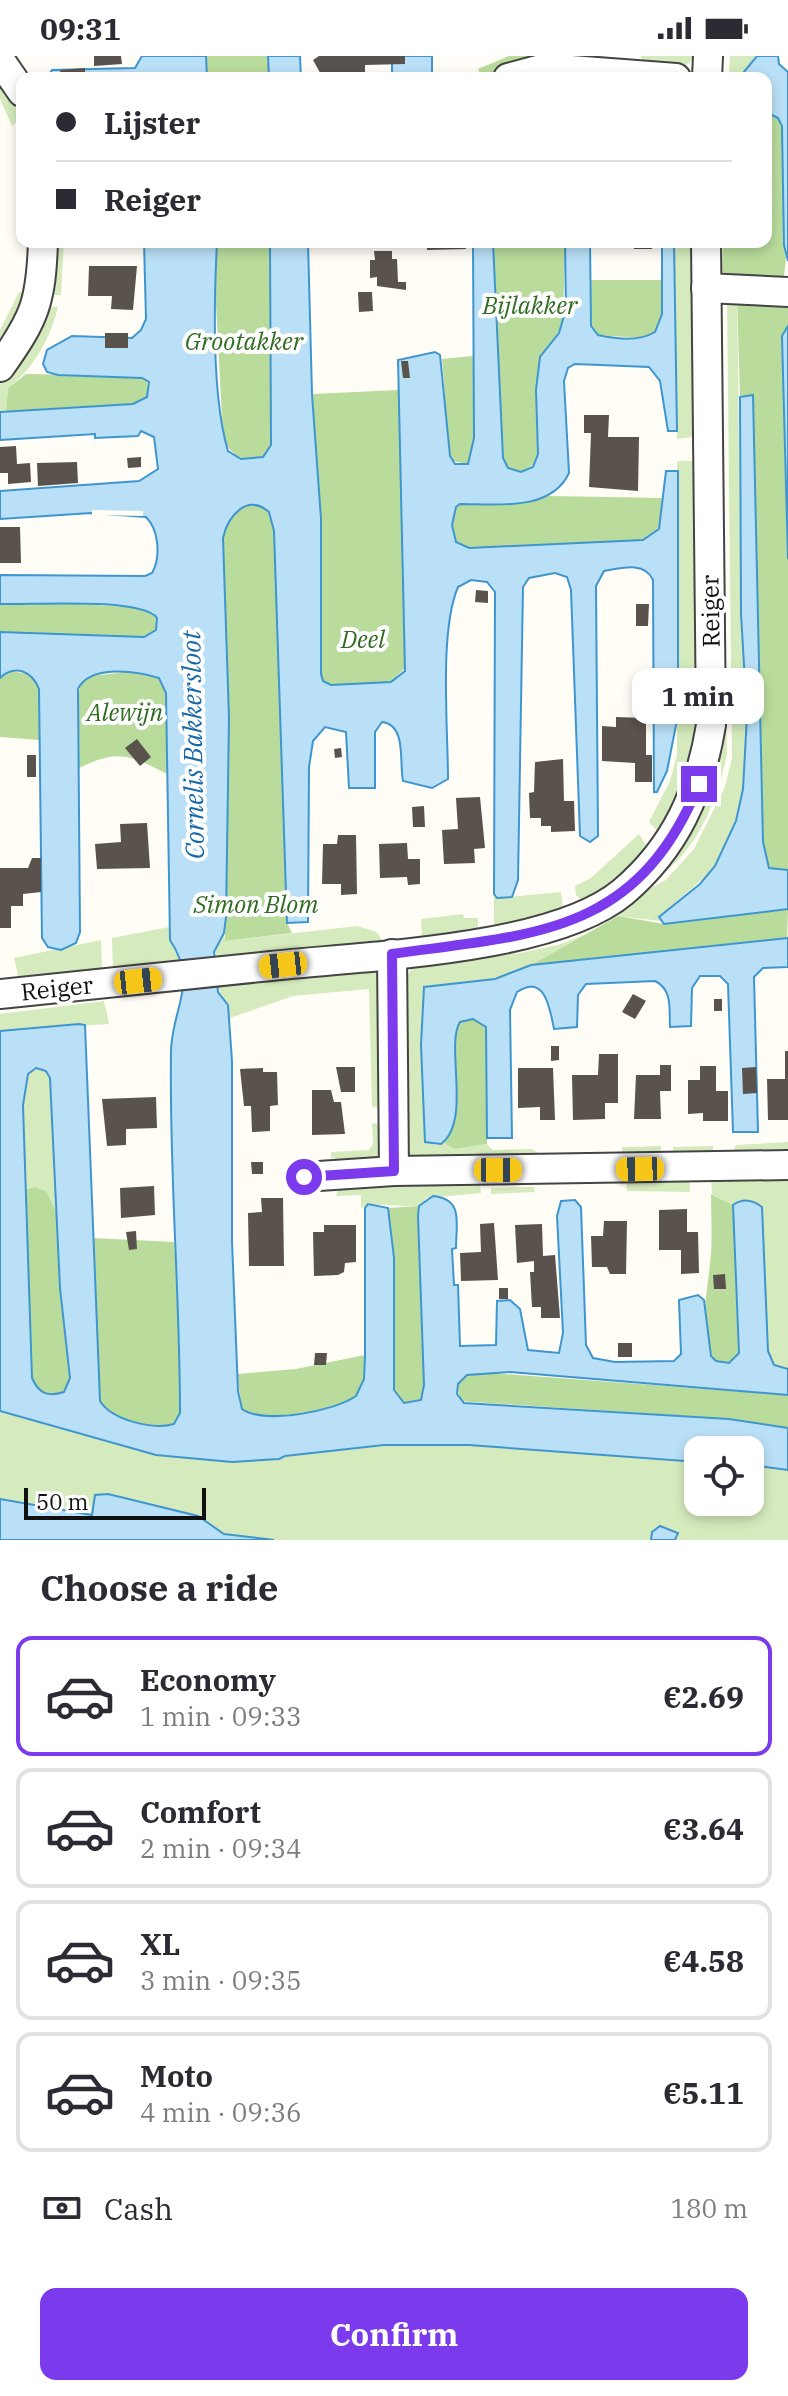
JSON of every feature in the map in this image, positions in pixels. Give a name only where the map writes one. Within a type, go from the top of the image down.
[{"type":"street","points":[[0,60],[16,83]]},
{"type":"street","points":[[530,72],[545,68],[597,72]]},
{"type":"street","points":[[0,367],[26,331],[40,298],[43,248]]},
{"type":"street","name":"Reiger","points":[[0,994],[392,954],[518,936],[569,923],[622,893],[666,848],[686,816],[699,784],[711,725],[706,248]]},
{"type":"street","points":[[706,288],[788,292]]},
{"type":"street","points":[[392,954],[394,1171]]},
{"type":"street","points":[[304,1177],[394,1171],[788,1165]]},
{"type":"green space","points":[[206,56],[268,56],[269,72],[207,72]]},
{"type":"green space","points":[[509,56],[537,56],[505,72],[479,72],[478,69]]},
{"type":"green space","points":[[641,56],[697,56],[678,72],[642,62]]},
{"type":"green space","points":[[730,56],[757,56],[744,72],[729,72]]},
{"type":"green space","points":[[0,72],[16,99],[16,122],[12,126],[0,99]]},
{"type":"green space","points":[[772,115],[778,118],[783,132],[786,258],[783,285],[733,279],[722,271],[723,248],[772,248]]},
{"type":"green space","points":[[49,248],[64,248],[61,295],[52,295]]},
{"type":"green space","name":"Grootakker","points":[[216,248],[270,248],[272,440],[264,456],[257,459],[241,458],[227,446],[223,436],[214,267]]},
{"type":"green space","name":"Bijlakker","points":[[493,248],[565,248],[563,322],[537,374],[537,462],[522,472],[508,468],[503,458]]},
{"type":"green space","points":[[674,248],[695,248],[698,436],[677,439]]},
{"type":"green space","points":[[589,280],[663,280],[662,314],[655,332],[638,338],[598,335],[591,326]]},
{"type":"green space","points":[[19,292],[32,296],[0,354],[0,330]]},
{"type":"green space","points":[[737,294],[741,615],[746,704],[746,763],[742,792],[736,820],[719,859],[704,878],[659,917],[661,921],[618,916],[647,890],[666,880],[694,849],[725,787],[732,758],[727,299]]},
{"type":"green space","points":[[737,294],[788,297],[788,326],[782,336],[788,559],[788,870],[781,871],[768,864],[763,842],[753,396],[740,397]]},
{"type":"green space","points":[[721,303],[727,755],[716,793],[700,829],[678,860],[647,884],[695,819]]},
{"type":"green space","points":[[43,306],[58,307],[50,330],[33,362],[8,388],[6,411],[0,412],[0,376]]},
{"type":"green space","points":[[473,356],[473,456],[468,464],[452,461],[449,449],[442,359]]},
{"type":"green space","points":[[26,374],[136,376],[147,380],[149,393],[143,401],[133,404],[6,411],[8,388]]},
{"type":"green space","name":"Deel","points":[[399,390],[406,667],[391,682],[331,685],[323,681],[321,674],[321,519],[312,394]]},
{"type":"green space","points":[[677,461],[695,461],[701,704],[683,798],[658,832],[649,822],[670,781],[677,755]]},
{"type":"green space","points":[[550,496],[663,498],[662,520],[656,534],[643,540],[469,548],[456,542],[452,525],[456,507],[460,504],[516,503]]},
{"type":"green space","name":"Simon Blom","points":[[258,505],[269,512],[274,531],[287,923],[292,933],[225,941],[229,718],[223,538],[234,514],[244,507]]},
{"type":"green space","points":[[61,603],[144,608],[157,619],[156,630],[144,637],[0,632],[0,604]]},
{"type":"green space","points":[[12,671],[31,675],[39,689],[40,740],[0,737],[0,678]]},
{"type":"green space","name":"Alewijn","points":[[126,672],[158,678],[166,693],[167,774],[123,756],[103,759],[77,769],[78,695],[82,681],[91,676]]},
{"type":"green space","points":[[639,834],[649,850],[618,882],[586,904],[576,895],[575,886],[591,878]]},
{"type":"green space","points":[[561,892],[563,911],[494,928],[494,894],[497,898]]},
{"type":"green space","points":[[788,909],[787,938],[531,965],[618,916],[664,924]]},
{"type":"green space","points":[[463,914],[464,918],[478,918],[478,930],[422,940],[421,919]]},
{"type":"green space","points":[[357,926],[377,932],[384,944],[214,958],[219,937],[224,933],[225,941]]},
{"type":"green space","points":[[169,927],[170,940],[180,962],[117,973],[113,968],[112,938]]},
{"type":"green space","points":[[586,934],[531,965],[495,979],[424,987],[435,1145],[444,1143],[454,1149],[487,1144],[493,1150],[532,1149],[544,1157],[417,1163],[404,1148],[403,982],[412,968],[520,953],[558,945]]},
{"type":"green space","points":[[101,940],[102,970],[20,984],[14,958]]},
{"type":"green space","points":[[376,972],[379,975],[383,1108],[372,1107],[369,989],[293,996],[230,1018],[218,984]]},
{"type":"green space","points":[[104,1001],[109,1024],[0,1031],[0,1014]]},
{"type":"green space","points":[[473,1019],[486,1027],[488,1038],[487,1144],[454,1149],[444,1143],[455,1115],[456,1032],[460,1022]]},
{"type":"green space","points":[[36,1067],[46,1071],[50,1078],[57,1214],[35,1187],[25,1190],[23,1105],[28,1074]]},
{"type":"green space","points":[[372,1123],[384,1124],[381,1160],[340,1167],[335,1158],[331,1158],[331,1152],[369,1150],[373,1144]]},
{"type":"green space","points":[[788,1142],[788,1156],[730,1158],[736,1145]]},
{"type":"green space","points":[[661,1146],[661,1157],[623,1162],[622,1147]]},
{"type":"green space","points":[[713,1146],[713,1157],[674,1162],[673,1147]]},
{"type":"green space","points":[[788,1172],[788,1369],[774,1365],[770,1358],[739,1201],[733,1205],[712,1194],[711,1177]]},
{"type":"green space","points":[[689,1176],[690,1192],[627,1191],[626,1178]]},
{"type":"green space","points":[[341,1181],[480,1183],[481,1193],[427,1198],[419,1206],[361,1208],[361,1195],[336,1196]]},
{"type":"green space","points":[[35,1187],[46,1191],[57,1214],[70,1378],[64,1393],[58,1394],[41,1391],[32,1378],[25,1190]]},
{"type":"green space","points":[[534,1187],[535,1192],[491,1194],[491,1188]]},
{"type":"green space","points":[[711,1194],[733,1205],[739,1353],[729,1363],[716,1361],[706,1341]]},
{"type":"green space","points":[[419,1206],[424,1385],[421,1401],[404,1403],[394,1390],[394,1258],[388,1208]]},
{"type":"green space","points":[[93,1238],[174,1242],[180,1326],[180,1413],[174,1424],[155,1426],[133,1422],[106,1408],[100,1401]]},
{"type":"green space","points":[[365,1355],[361,1387],[346,1402],[299,1414],[265,1415],[242,1409],[237,1374],[296,1369]]},
{"type":"green space","points":[[477,1372],[788,1395],[788,1428],[729,1419],[459,1401],[458,1384],[467,1375]]},
{"type":"green space","points":[[0,1411],[156,1455],[232,1462],[402,1444],[502,1446],[684,1461],[684,1516],[764,1516],[764,1467],[788,1470],[788,1540],[675,1540],[678,1533],[652,1532],[651,1540],[274,1540],[224,1534],[198,1516],[96,1509],[92,1515],[0,1499]]},
{"type":"water","points":[[142,56],[206,56],[207,72],[51,72],[52,70],[135,68]]},
{"type":"water","points":[[268,56],[300,56],[301,72],[269,72]]},
{"type":"water","points":[[392,56],[432,56],[432,72],[392,72]]},
{"type":"water","points":[[757,56],[778,56],[779,64],[788,72],[788,261],[784,245],[782,126],[778,118],[772,115],[772,72],[744,72]]},
{"type":"water","name":"Cornelis Bakkersloot","points":[[144,248],[217,248],[216,375],[228,451],[241,459],[263,457],[271,445],[270,248],[308,248],[312,394],[321,519],[321,674],[323,681],[331,685],[391,682],[405,671],[398,360],[435,352],[440,355],[450,456],[455,464],[468,464],[474,438],[473,248],[493,248],[503,458],[508,468],[521,472],[533,467],[538,454],[536,390],[540,357],[559,333],[566,309],[565,248],[590,248],[591,326],[598,335],[627,339],[655,332],[662,314],[662,248],[674,248],[677,431],[668,431],[660,381],[649,367],[575,364],[568,368],[564,381],[569,473],[561,486],[536,500],[521,503],[460,504],[456,507],[452,525],[456,542],[469,548],[643,540],[659,529],[666,471],[678,471],[678,715],[667,771],[657,792],[654,792],[653,580],[638,568],[604,571],[596,586],[598,836],[590,842],[580,836],[571,590],[567,577],[555,573],[529,578],[523,587],[518,880],[512,897],[497,898],[494,894],[495,592],[487,582],[471,580],[458,587],[448,629],[448,779],[432,788],[403,781],[399,737],[390,725],[382,722],[375,732],[375,788],[349,788],[346,732],[325,727],[313,741],[309,767],[308,922],[287,923],[274,531],[269,512],[253,505],[240,510],[229,522],[223,538],[229,718],[226,917],[224,933],[214,952],[218,992],[228,1005],[232,1061],[232,1241],[238,1391],[242,1409],[266,1416],[317,1411],[356,1396],[364,1379],[365,1208],[368,1204],[388,1208],[394,1258],[394,1390],[404,1403],[421,1400],[424,1385],[418,1216],[419,1206],[433,1196],[450,1202],[456,1214],[456,1248],[452,1249],[454,1285],[458,1285],[460,1346],[496,1345],[497,1301],[510,1300],[520,1309],[528,1350],[559,1353],[563,1333],[557,1216],[561,1201],[575,1200],[581,1207],[586,1345],[593,1358],[615,1362],[674,1361],[681,1354],[679,1300],[698,1295],[704,1300],[711,1356],[716,1361],[729,1363],[739,1353],[733,1205],[748,1201],[762,1207],[768,1351],[774,1365],[788,1369],[788,1395],[510,1372],[467,1375],[458,1384],[457,1394],[464,1403],[729,1419],[788,1428],[788,1470],[764,1467],[764,1436],[684,1436],[684,1461],[469,1445],[384,1445],[232,1462],[156,1455],[0,1411],[0,1031],[79,1024],[85,1025],[100,1401],[123,1418],[155,1426],[174,1424],[180,1413],[171,1051],[182,996],[183,970],[170,940],[166,693],[159,678],[127,672],[93,676],[78,689],[80,932],[76,943],[61,950],[48,947],[42,938],[39,689],[28,674],[22,672],[11,671],[0,678],[0,632],[144,637],[156,630],[157,618],[147,611],[130,607],[0,604],[0,575],[145,576],[152,573],[155,567],[157,544],[154,529],[146,517],[91,513],[0,519],[0,491],[139,481],[158,469],[154,437],[141,431],[138,436],[95,438],[95,434],[0,440],[0,412],[133,404],[147,397],[149,382],[142,378],[58,375],[47,372],[43,364],[47,350],[72,336],[132,338],[141,330],[146,319]],"holes":[[[36,1068],[46,1071],[50,1078],[60,1288],[70,1378],[64,1392],[53,1394],[41,1391],[32,1378],[23,1105],[28,1074]]]},
{"type":"water","points":[[788,326],[788,559],[782,336]]},
{"type":"water","points":[[753,395],[763,842],[769,868],[788,870],[788,909],[664,924],[659,917],[700,884],[715,866],[736,821],[743,789],[747,716],[741,614],[740,397]]},
{"type":"water","points":[[788,938],[788,967],[763,968],[754,977],[758,1132],[733,1132],[728,984],[720,976],[700,976],[692,988],[691,1026],[670,1027],[667,995],[655,981],[586,984],[578,995],[577,1027],[554,1029],[548,1003],[540,990],[526,987],[517,992],[510,1010],[512,1138],[487,1138],[486,1027],[473,1019],[460,1022],[455,1048],[455,1118],[450,1133],[441,1144],[425,1142],[421,1045],[424,987],[495,979],[531,965]]},
{"type":"water","points":[[108,1494],[198,1516],[224,1534],[274,1540],[0,1540],[0,1499],[92,1515],[95,1495]]},
{"type":"water","points":[[660,1526],[678,1533],[675,1540],[651,1540],[652,1532]]},
{"type":"pier","points":[[92,510],[143,511],[143,516],[92,515]]},
{"type":"building","points":[[94,56],[121,56],[122,64],[94,66]]},
{"type":"building","points":[[319,56],[405,56],[405,64],[365,65],[365,72],[320,72],[313,60]]},
{"type":"building","points":[[85,68],[85,72],[60,72]]},
{"type":"building","points":[[427,248],[466,249],[427,250]]},
{"type":"building","points":[[374,251],[392,251],[392,259],[397,259],[398,282],[406,282],[406,290],[377,286],[377,277],[370,278],[370,260],[375,260]]},
{"type":"building","points":[[89,266],[137,266],[133,310],[111,309],[112,296],[88,296]]},
{"type":"building","points":[[358,292],[372,292],[373,311],[359,312]]},
{"type":"building","points":[[105,333],[128,333],[128,348],[105,348]]},
{"type":"building","points":[[401,361],[408,361],[410,378],[403,378]]},
{"type":"building","points":[[584,415],[609,415],[608,437],[639,437],[638,491],[589,487],[591,433],[584,433]]},
{"type":"building","points":[[16,446],[17,464],[30,463],[31,482],[8,484],[8,473],[0,473],[0,447]]},
{"type":"building","points":[[141,457],[141,467],[128,468],[127,458]]},
{"type":"building","points":[[77,462],[78,483],[38,486],[37,463]]},
{"type":"building","points":[[0,527],[20,527],[21,563],[0,563]]},
{"type":"building","points":[[476,590],[488,591],[488,603],[475,602]]},
{"type":"building","points":[[636,604],[649,604],[648,626],[636,626]]},
{"type":"building","points":[[616,717],[646,718],[646,755],[652,755],[652,782],[635,782],[635,763],[602,761],[602,726],[616,727]]},
{"type":"building","points":[[137,739],[151,757],[140,766],[125,748]]},
{"type":"building","points":[[341,748],[342,757],[335,758],[334,749]]},
{"type":"building","points":[[27,755],[36,755],[36,777],[27,777]]},
{"type":"building","points":[[563,759],[564,801],[574,801],[575,831],[551,832],[551,826],[541,826],[541,818],[530,818],[529,793],[534,792],[535,762]]},
{"type":"building","points":[[480,797],[485,848],[474,849],[475,863],[444,864],[442,830],[458,829],[456,798]]},
{"type":"building","points":[[424,806],[425,827],[413,827],[412,807]]},
{"type":"building","points":[[147,823],[150,868],[97,869],[95,844],[121,842],[120,824]]},
{"type":"building","points":[[338,835],[356,835],[357,894],[341,895],[341,884],[322,884],[323,844],[337,844]]},
{"type":"building","points":[[407,843],[408,859],[420,859],[420,884],[408,885],[407,877],[380,878],[379,844]]},
{"type":"building","points":[[32,858],[41,858],[41,892],[23,894],[23,906],[11,906],[11,928],[0,928],[0,868],[28,868]]},
{"type":"building","points":[[633,994],[646,1001],[635,1019],[622,1012]]},
{"type":"building","points":[[714,999],[722,999],[722,1011],[714,1011]]},
{"type":"building","points":[[551,1046],[559,1046],[559,1060],[551,1061]]},
{"type":"building","points":[[785,1051],[788,1051],[788,1120],[768,1120],[767,1079],[785,1079]]},
{"type":"building","points":[[599,1054],[618,1054],[618,1103],[605,1103],[605,1119],[573,1120],[572,1075],[598,1075]]},
{"type":"building","points":[[660,1065],[671,1065],[671,1091],[660,1091],[661,1119],[634,1119],[636,1075],[660,1075]]},
{"type":"building","points":[[700,1066],[716,1066],[716,1091],[728,1091],[728,1121],[703,1121],[703,1113],[688,1114],[688,1080],[700,1080]]},
{"type":"building","points":[[336,1067],[355,1067],[355,1092],[341,1092]]},
{"type":"building","points":[[756,1067],[757,1093],[743,1094],[742,1068]]},
{"type":"building","points":[[263,1068],[263,1072],[277,1072],[278,1105],[270,1106],[270,1131],[252,1132],[251,1106],[244,1106],[240,1069]]},
{"type":"building","points":[[518,1068],[553,1068],[555,1120],[540,1120],[540,1107],[518,1108]]},
{"type":"building","points":[[312,1090],[331,1090],[334,1102],[341,1102],[345,1134],[312,1135]]},
{"type":"building","points":[[156,1097],[157,1128],[126,1129],[126,1145],[107,1146],[102,1099]]},
{"type":"building","points":[[251,1162],[263,1162],[263,1174],[252,1174]]},
{"type":"building","points":[[154,1186],[155,1215],[121,1218],[120,1188]]},
{"type":"building","points":[[261,1198],[283,1198],[284,1266],[249,1266],[248,1213],[262,1212]]},
{"type":"building","points":[[687,1209],[687,1232],[698,1232],[699,1273],[681,1274],[681,1250],[659,1250],[659,1210]]},
{"type":"building","points":[[604,1221],[627,1221],[626,1274],[610,1274],[607,1267],[592,1267],[591,1236],[603,1236]]},
{"type":"building","points":[[494,1223],[498,1280],[461,1281],[460,1253],[481,1252],[480,1224]]},
{"type":"building","points":[[542,1224],[543,1256],[555,1255],[560,1318],[541,1318],[541,1307],[532,1307],[530,1272],[534,1272],[534,1261],[517,1263],[515,1225]]},
{"type":"building","points":[[324,1225],[356,1225],[356,1262],[345,1263],[344,1272],[338,1275],[314,1276],[313,1232],[324,1232]]},
{"type":"building","points":[[136,1231],[137,1249],[129,1250],[126,1232]]},
{"type":"building","points":[[725,1274],[726,1289],[714,1289],[713,1275]]},
{"type":"building","points":[[499,1288],[508,1288],[508,1299],[499,1299]]},
{"type":"building","points":[[618,1343],[632,1343],[632,1357],[618,1357]]},
{"type":"building","points":[[315,1353],[327,1353],[326,1365],[314,1365]]},
{"type":"route","points":[[304,1177],[394,1171],[392,954],[518,936],[569,923],[622,893],[666,848],[686,816],[699,784]]}]
